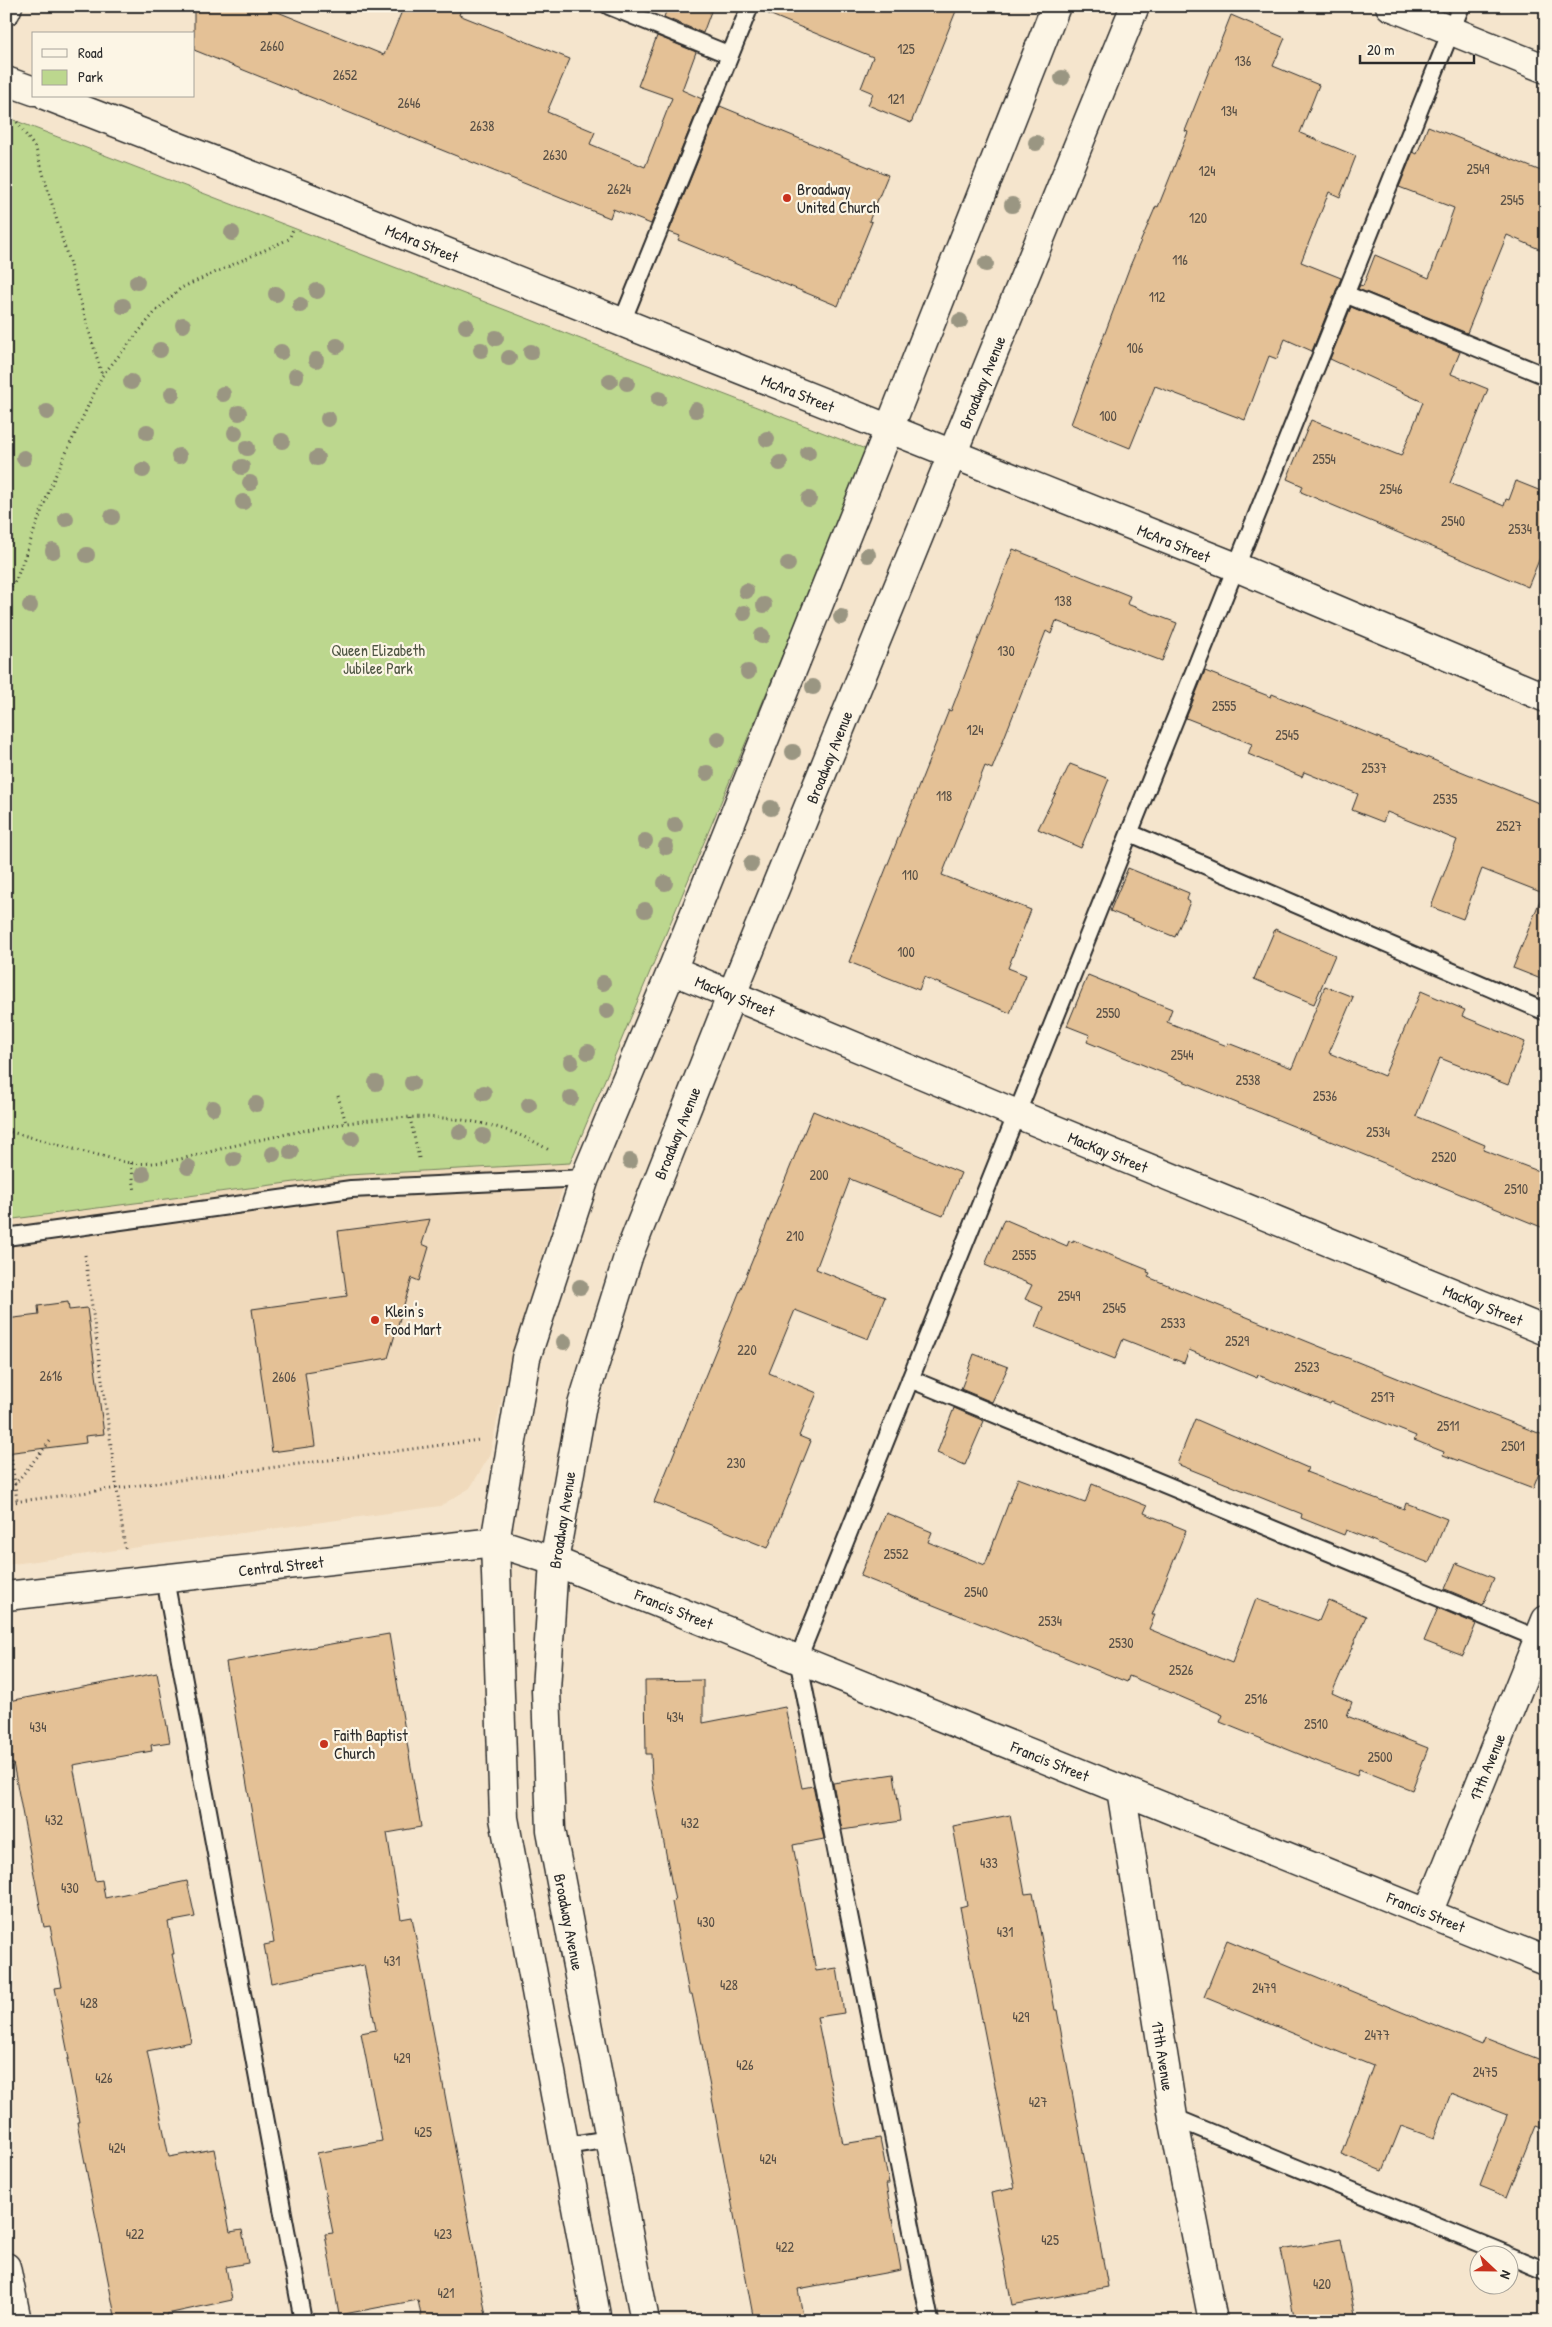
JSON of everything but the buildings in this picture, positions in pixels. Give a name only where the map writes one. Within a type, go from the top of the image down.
[{"type":"street","points":[[6,11],[8,6]]},
{"type":"street","points":[[597,2321],[504,1818],[495,1542],[526,1358],[585,1178],[672,970],[1056,6]]},
{"type":"street","name":"Broadway Avenue","points":[[645,2321],[551,1830],[546,1690],[554,1561],[582,1405],[628,1254],[732,994],[1135,6]]},
{"type":"street","points":[[1390,6],[1456,19],[1546,69]]},
{"type":"street","points":[[6,81],[32,90]]},
{"type":"street","name":"McAra Street","points":[[52,98],[308,197],[1236,567],[1546,698]]},
{"type":"street","name":"MacKay Street","points":[[672,970],[1546,1331]]},
{"type":"street","name":"Central Street","points":[[6,1596],[495,1542],[554,1561]]},
{"type":"street","name":"Francis Street","points":[[554,1561],[1546,1961]]},
{"type":"street","name":"17th Avenue","points":[[1428,1913],[1543,1634]]},
{"type":"street","name":"17th Avenue","points":[[1121,1789],[1173,2117],[1213,2321]]},
{"type":"street","points":[[6,2267],[17,2321]]},
{"type":"lane","points":[[609,6],[730,55]]},
{"type":"lane","points":[[622,322],[750,6]]},
{"type":"lane","points":[[930,2321],[798,1659],[1456,19]]},
{"type":"lane","points":[[1346,294],[1546,376]]},
{"type":"lane","points":[[1130,833],[1546,1012]]},
{"type":"lane","points":[[6,1237],[352,1189],[585,1178]]},
{"type":"lane","points":[[910,1379],[1543,1634]]},
{"type":"lane","points":[[165,1579],[303,2321]]},
{"type":"lane","points":[[1173,2117],[1481,2244]]},
{"type":"lane","points":[[565,2146],[610,2139]]},
{"type":"lane","points":[[1520,2260],[1546,2271]]},
{"type":"path","points":[[16,121],[36,150],[102,376]]},
{"type":"path","points":[[6,595],[16,580],[52,483],[102,376],[156,312],[181,288],[289,239],[308,197]]},
{"type":"path","points":[[338,1096],[346,1123]]},
{"type":"path","points":[[6,1131],[131,1163],[169,1161],[305,1130],[346,1123],[410,1118],[478,1121],[518,1133],[548,1149],[585,1178]]},
{"type":"path","points":[[410,1118],[426,1186]]},
{"type":"path","points":[[82,1227],[130,1583]]},
{"type":"path","points":[[6,1503],[513,1436]]},
{"type":"path","points":[[15,1484],[51,1440]]},
{"type":"path","points":[[11,1454],[17,1501]]},
{"type":"path","points":[[6,1478],[15,1484]]},
{"type":"shaded area","points":[[570,1163],[507,1376],[489,1457],[470,1488],[440,1506],[6,1565],[6,1220],[348,1175]]},
{"type":"green space","name":"Queen Elizabeth Jubilee Park","points":[[6,117],[868,450],[570,1163],[348,1175],[6,1220]]},
{"type":"place","name":"Broadway United Church","points":[[787,198]]},
{"type":"place","name":"Klein's Food Mart","points":[[375,1320]]},
{"type":"place","name":"Faith Baptist Church","points":[[324,1744]]}]
